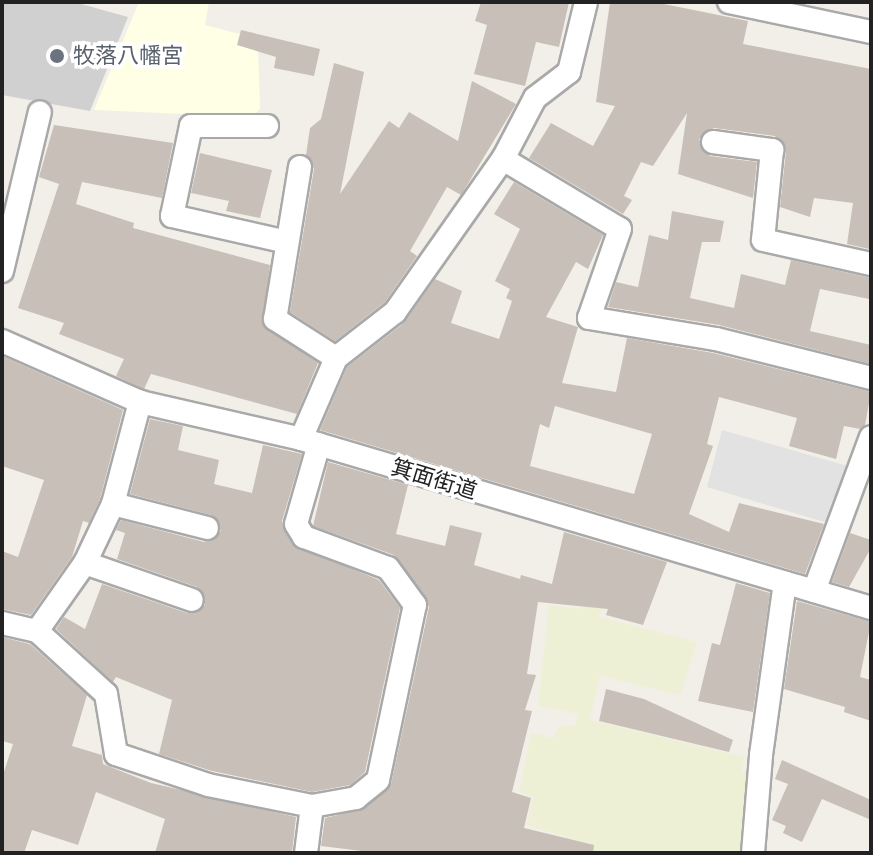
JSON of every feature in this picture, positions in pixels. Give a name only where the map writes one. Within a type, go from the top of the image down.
[{"type":"street","points":[[2,623],[37,631],[106,694],[116,754],[208,785],[312,806],[356,798],[378,780],[415,605],[388,568],[304,537],[296,524],[310,442],[336,358],[395,312],[503,159],[535,98],[569,72],[586,2]]},
{"type":"street","points":[[729,2],[821,11],[871,32]]},
{"type":"street","points":[[2,271],[40,112]]},
{"type":"street","points":[[267,126],[191,126],[172,216],[287,242]]},
{"type":"street","points":[[713,142],[772,150],[763,240],[871,264]]},
{"type":"street","points":[[503,159],[620,229],[589,318],[716,339],[871,378]]},
{"type":"street","points":[[300,167],[275,319],[336,358]]},
{"type":"street","name":"箕面街道","points":[[2,341],[140,402],[310,442],[871,608]]},
{"type":"street","points":[[37,631],[85,563],[113,504],[140,402]]},
{"type":"street","points":[[814,591],[871,437]]},
{"type":"street","points":[[113,504],[207,528]]},
{"type":"street","points":[[85,563],[192,600]]},
{"type":"street","points":[[753,853],[761,755],[785,583]]},
{"type":"street","points":[[306,853],[312,806]]},
{"type":"shaded area","name":"牧落八幡宮","points":[[2,2],[74,2],[128,17],[90,111],[2,95]]},
{"type":"shaded area","points":[[139,2],[209,2],[205,25],[251,37],[258,46],[260,109],[252,117],[94,110]]},
{"type":"shaded area","points":[[722,430],[851,467],[831,524],[707,487]]},
{"type":"shaded area","points":[[584,578],[608,584],[599,617],[697,642],[680,695],[600,676],[590,720],[744,757],[742,771],[751,773],[745,853],[559,853],[563,836],[527,825],[533,796],[519,792],[531,733],[552,738],[561,726],[575,726],[578,714],[538,706],[549,605],[580,609]]},
{"type":"building","points":[[481,2],[569,2],[559,47],[536,42],[525,86],[474,74],[487,25],[475,21]]},
{"type":"building","points":[[610,2],[654,2],[748,21],[743,44],[871,69],[869,249],[847,244],[853,203],[814,198],[810,217],[780,207],[786,151],[775,136],[714,128],[699,139],[710,156],[757,162],[753,198],[678,174],[687,113],[653,166],[641,162],[624,196],[632,200],[623,214],[529,158],[551,123],[593,146],[615,106],[596,102]]},
{"type":"building","points":[[241,30],[320,49],[314,76],[274,68],[276,57],[237,45]]},
{"type":"building","points":[[334,63],[364,72],[340,194],[389,121],[399,128],[409,112],[458,141],[472,81],[516,104],[461,195],[447,187],[410,251],[417,256],[385,302],[335,341],[290,312],[314,169],[306,155],[310,128],[321,119]]},
{"type":"building","points":[[54,125],[173,143],[162,198],[82,182],[76,204],[134,223],[133,228],[270,265],[263,325],[318,363],[297,414],[151,374],[144,389],[116,376],[124,359],[59,334],[64,323],[18,308],[59,184],[39,177]]},
{"type":"building","points":[[200,153],[272,170],[260,218],[226,211],[229,201],[191,193]]},
{"type":"building","points":[[514,182],[603,235],[588,269],[576,262],[546,317],[578,327],[562,383],[616,392],[627,338],[713,353],[871,392],[865,425],[860,429],[844,426],[836,459],[789,446],[797,418],[719,397],[707,444],[713,446],[689,514],[729,532],[739,503],[824,524],[805,574],[320,430],[347,367],[404,323],[435,279],[462,291],[451,323],[499,339],[512,301],[506,298],[510,289],[495,281],[520,229],[494,214]],"holes":[[[555,406],[652,434],[634,494],[530,466],[540,424],[549,428]]]},
{"type":"building","points":[[672,211],[724,221],[720,242],[702,242],[690,298],[734,308],[741,274],[785,285],[791,260],[871,278],[869,299],[820,289],[810,331],[871,345],[871,364],[719,325],[608,307],[616,282],[638,287],[649,235],[668,240]]},
{"type":"building","points":[[2,356],[123,410],[100,499],[89,523],[83,521],[72,557],[31,615],[2,609],[2,551],[18,557],[44,480],[2,466]]},
{"type":"building","points":[[150,419],[183,426],[178,450],[219,460],[214,484],[252,493],[263,445],[302,454],[282,521],[292,544],[379,580],[400,608],[365,772],[350,785],[312,792],[212,771],[159,754],[172,700],[116,677],[113,682],[56,629],[64,617],[85,629],[102,584],[187,613],[205,605],[197,587],[117,559],[125,533],[116,530],[121,520],[204,542],[221,531],[211,515],[130,494]]},
{"type":"building","points":[[328,462],[408,485],[396,534],[445,546],[450,525],[482,533],[474,565],[520,579],[521,575],[552,584],[564,532],[667,562],[643,625],[606,615],[608,609],[538,602],[527,674],[536,675],[525,710],[532,711],[512,792],[531,798],[524,828],[594,845],[593,853],[378,853],[321,846],[325,818],[364,809],[391,784],[429,607],[394,555],[313,526]]},
{"type":"building","points":[[850,533],[871,540],[871,548],[849,587],[832,582]]},
{"type":"building","points":[[736,583],[770,593],[753,712],[698,701],[712,643],[720,645]]},
{"type":"building","points":[[797,601],[871,622],[860,677],[871,680],[871,721],[844,712],[845,707],[784,689]]},
{"type":"building","points":[[2,637],[30,644],[87,695],[72,746],[102,755],[103,764],[151,783],[296,817],[292,853],[155,853],[165,819],[96,792],[78,845],[32,830],[24,853],[2,853],[2,778],[13,744],[2,741]]},
{"type":"building","points":[[606,689],[644,699],[733,740],[729,752],[599,721]]},
{"type":"building","points":[[782,760],[871,800],[871,820],[822,799],[802,842],[783,833],[786,826],[772,820],[788,784],[775,779]]},
{"type":"place","name":"牧落八幡宮","points":[[57,56]]}]
